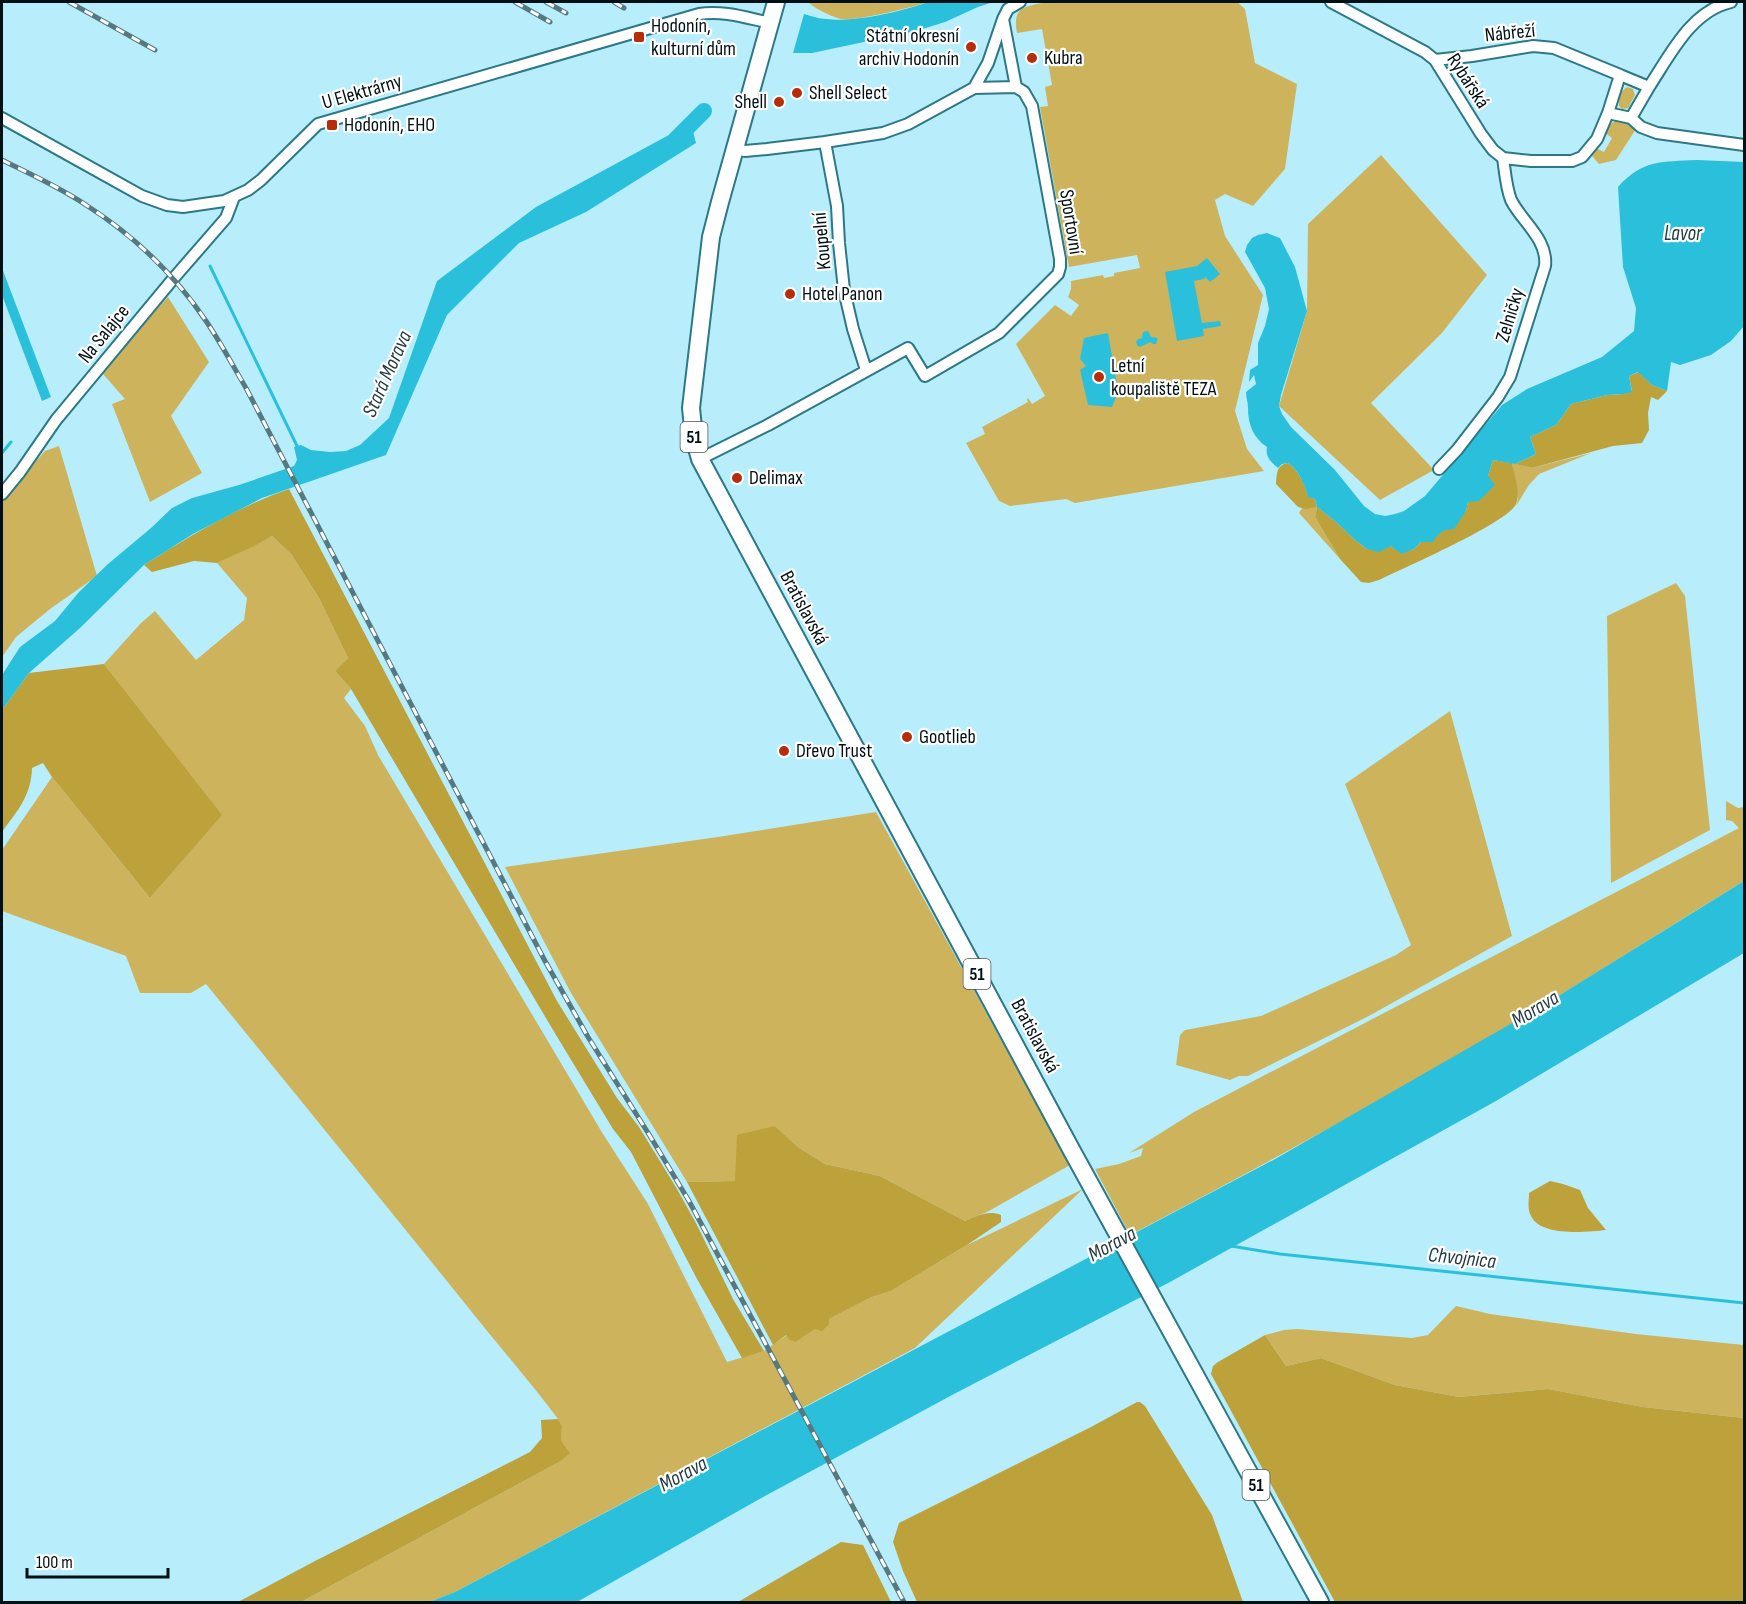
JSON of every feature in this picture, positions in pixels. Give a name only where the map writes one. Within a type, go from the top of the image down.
[{"type":"main road","name":"51","points":[[771,23],[776,2]]},
{"type":"main road","name":"Bratislavská","points":[[771,23],[711,237],[691,408],[692,426],[700,459],[1083,1170],[1320,1602]]},
{"type":"street","points":[[974,88],[988,63],[1008,9],[1020,2]]},
{"type":"street","name":"Rybářská","points":[[1331,2],[1425,52],[1435,60],[1481,134],[1493,150],[1503,158]]},
{"type":"street","points":[[1631,118],[1649,87],[1692,25],[1715,8],[1729,2]]},
{"type":"street","name":"U Elektrárny","points":[[2,118],[142,196],[166,205],[198,206],[224,201],[248,190],[318,124],[699,14],[713,12],[771,23]]},
{"type":"street","points":[[735,149],[745,151],[767,149],[883,133],[974,88],[1016,87],[1003,19]]},
{"type":"street","name":"Nábřeží","points":[[1435,60],[1533,46],[1554,48],[1649,87]]},
{"type":"street","points":[[1503,158],[1572,162],[1582,157],[1591,148],[1608,113],[1620,75]]},
{"type":"street","name":"Sportovní","points":[[866,370],[908,348],[925,376],[999,333],[1058,274],[1060,259],[1032,106],[1024,92],[1016,87]]},
{"type":"street","points":[[1608,113],[1631,118],[1641,127],[1657,133],[1744,145]]},
{"type":"street","name":"Koupelní","points":[[825,142],[837,206],[844,290],[866,370]]},
{"type":"street","name":"Zelničky","points":[[1439,469],[1457,450],[1510,377],[1545,266],[1545,253],[1540,243],[1511,199],[1503,158]]},
{"type":"street","name":"Na Salajce","points":[[2,494],[62,412],[226,218],[234,197]]},
{"type":"street","points":[[700,459],[752,434],[866,370]]},
{"type":"shaded area","points":[[808,2],[928,2],[884,14],[841,19]]},
{"type":"shaded area","points":[[1046,2],[1237,2],[1245,9],[1255,63],[1297,84],[1285,169],[1253,206],[1225,194],[1215,200],[1225,236],[1263,295],[1235,411],[1247,449],[1264,471],[1075,503],[1066,499],[1010,506],[999,501],[966,443],[985,434],[982,427],[1028,402],[1028,398],[1032,404],[1045,396],[1016,344],[1055,305],[1071,316],[1079,305],[1068,297],[1071,281],[1103,275],[1104,278],[1114,276],[1114,273],[1140,268],[1137,255],[1069,267],[1040,107],[1048,106],[1045,87],[1052,85],[1042,29],[1017,33],[1016,24],[1016,17],[1022,9]]},
{"type":"shaded area","points":[[1627,87],[1633,89],[1635,95],[1628,108],[1622,109],[1619,106],[1620,98]]},
{"type":"shaded area","points":[[1617,120],[1626,121],[1636,129],[1616,160],[1599,164],[1592,156],[1592,152],[1596,148],[1604,152],[1612,138],[1605,133],[1607,126]]},
{"type":"shaded area","points":[[1381,155],[1487,275],[1442,333],[1371,403],[1434,470],[1380,500],[1279,406],[1307,311],[1308,224]]},
{"type":"shaded area","points":[[168,297],[209,362],[171,416],[202,473],[150,502],[112,404],[125,399],[103,374]]},
{"type":"shaded area","points":[[1639,372],[1652,385],[1667,391],[1658,400],[1651,397],[1648,413],[1649,430],[1642,443],[1613,446],[1532,468],[1515,464],[1536,454],[1530,437],[1556,425],[1571,404],[1632,391],[1629,376]]},
{"type":"shaded area","points":[[59,446],[97,576],[50,609],[16,637],[2,657],[2,500],[45,451]]},
{"type":"shaded area","points":[[1591,453],[1539,474],[1516,506],[1518,499],[1512,463],[1532,468]]},
{"type":"shaded area","points":[[1493,460],[1512,463],[1517,489],[1516,504],[1495,522],[1431,556],[1369,583],[1361,582],[1340,559],[1315,517],[1317,507],[1367,549],[1391,546],[1401,553],[1414,549],[1421,542],[1436,536],[1466,511],[1468,502],[1488,476]]},
{"type":"shaded area","points":[[1288,463],[1295,469],[1308,496],[1315,499],[1317,507],[1306,509],[1298,507],[1276,484],[1278,470],[1281,466]]},
{"type":"shaded area","points":[[289,489],[557,1001],[677,1189],[733,1299],[764,1351],[742,1358],[697,1279],[631,1152],[613,1129],[556,1035],[351,689],[335,671],[348,658],[319,598],[291,554],[272,536],[217,563],[194,561],[152,572],[144,565],[232,513]]},
{"type":"shaded area","points":[[1317,507],[1315,517],[1340,559],[1299,513],[1302,508]]},
{"type":"shaded area","points":[[272,536],[291,554],[319,598],[348,658],[335,671],[351,689],[344,698],[365,726],[378,755],[603,1134],[648,1204],[727,1362],[764,1351],[787,1335],[796,1342],[829,1319],[872,1297],[891,1291],[967,1245],[1083,1189],[915,1348],[455,1592],[429,1602],[301,1602],[559,1462],[562,1426],[558,1419],[206,984],[191,993],[140,993],[126,956],[2,911],[2,850],[52,777],[150,898],[221,815],[104,664],[155,611],[196,660],[244,620],[247,598],[217,563]]},
{"type":"shaded area","points":[[1676,583],[1685,596],[1710,830],[1611,883],[1607,616]]},
{"type":"shaded area","points":[[104,664],[222,815],[150,898],[43,763],[32,768],[26,795],[2,832],[2,710],[29,673]]},
{"type":"shaded area","points":[[1450,711],[1512,936],[1367,1017],[1248,1076],[1239,1076],[1230,1080],[1176,1065],[1180,1035],[1185,1030],[1261,1016],[1396,955],[1411,945],[1345,784]]},
{"type":"shaded area","points":[[1726,801],[1738,808],[1744,807],[1744,881],[1547,1003],[1392,1093],[1130,1235],[1095,1169],[1141,1156],[1143,1148],[1129,1153],[1194,1112],[1739,828],[1732,821],[1726,820]]},
{"type":"shaded area","points":[[876,812],[1070,1165],[987,1212],[965,1221],[880,1176],[825,1164],[798,1147],[775,1126],[735,1181],[687,1182],[571,993],[505,867]]},
{"type":"shaded area","points":[[775,1126],[798,1147],[825,1164],[880,1176],[965,1221],[992,1213],[1001,1215],[1001,1222],[891,1291],[872,1297],[829,1319],[829,1324],[822,1331],[815,1329],[796,1342],[790,1340],[786,1335],[773,1345],[687,1182],[735,1181],[737,1135]]},
{"type":"shaded area","points":[[1550,1181],[1580,1190],[1588,1208],[1606,1230],[1565,1232],[1536,1223],[1529,1210],[1529,1193]]},
{"type":"shaded area","points":[[1456,1306],[1490,1314],[1636,1334],[1744,1345],[1744,1418],[1643,1407],[1548,1389],[1459,1397],[1395,1385],[1321,1358],[1286,1366],[1265,1335],[1297,1329],[1412,1338],[1428,1335]]},
{"type":"shaded area","points":[[1265,1335],[1286,1366],[1321,1358],[1395,1385],[1459,1397],[1548,1389],[1643,1407],[1744,1418],[1744,1602],[1335,1602],[1211,1374],[1213,1366],[1218,1362]]},
{"type":"shaded area","points":[[1137,1402],[1145,1406],[1212,1515],[1243,1602],[917,1602],[893,1542],[899,1523]]},
{"type":"shaded area","points":[[558,1419],[562,1426],[561,1441],[570,1453],[559,1462],[301,1602],[238,1602],[530,1452],[542,1438],[541,1420]]},
{"type":"shaded area","points":[[841,1542],[863,1545],[891,1602],[738,1602]]},
{"type":"water","points":[[928,2],[993,2],[916,31],[812,53],[793,53],[804,14],[838,20],[864,18]]},
{"type":"water","points":[[691,123],[696,143],[586,212],[519,243],[447,315],[386,455],[262,498],[193,534],[144,565],[80,628],[29,673],[2,710],[2,675],[20,647],[55,621],[79,592],[172,508],[192,498],[294,466],[297,460],[294,447],[301,445],[311,450],[346,451],[360,445],[389,418],[437,281],[536,207]]},
{"type":"water","name":"Lavor","points":[[1697,160],[1744,162],[1744,326],[1731,341],[1711,355],[1680,365],[1671,362],[1667,391],[1652,385],[1638,372],[1629,376],[1632,392],[1607,395],[1571,404],[1556,425],[1530,437],[1536,454],[1515,464],[1493,460],[1488,476],[1495,485],[1479,501],[1468,502],[1466,511],[1454,529],[1442,532],[1433,542],[1421,542],[1414,549],[1401,554],[1391,546],[1379,552],[1367,549],[1317,507],[1315,499],[1308,497],[1301,478],[1292,466],[1288,463],[1278,468],[1269,459],[1267,447],[1258,439],[1250,425],[1246,394],[1256,384],[1254,375],[1249,382],[1250,370],[1258,365],[1258,343],[1269,309],[1265,288],[1245,252],[1252,238],[1267,233],[1280,238],[1295,267],[1307,311],[1281,395],[1279,406],[1282,414],[1291,427],[1335,470],[1364,506],[1375,514],[1385,516],[1404,511],[1425,496],[1502,405],[1527,389],[1602,357],[1634,331],[1636,308],[1623,267],[1618,187],[1636,171],[1645,167],[1663,162]]},
{"type":"water","points":[[1207,258],[1220,274],[1210,282],[1205,277],[1194,281],[1202,323],[1220,321],[1221,326],[1203,329],[1204,336],[1177,341],[1165,272],[1197,266]]},
{"type":"water","points":[[2,268],[51,397],[42,401],[2,295]]},
{"type":"water","name":"Letní koupaliště TEZA","points":[[1148,331],[1151,337],[1158,338],[1156,344],[1150,342],[1140,347],[1136,342],[1142,338],[1143,332]]},
{"type":"water","name":"Letní koupaliště TEZA","points":[[1108,333],[1117,395],[1112,407],[1088,405],[1080,370],[1086,366],[1080,359],[1084,338]]},
{"type":"water","name":"Morava","points":[[1744,881],[1744,953],[1496,1101],[1170,1282],[954,1394],[765,1496],[577,1602],[429,1602],[455,1592],[1275,1159],[1547,1003]]},
{"type":"waterway","name":"Stará Morava","points":[[675,140],[704,111]]},
{"type":"waterway","points":[[210,266],[298,448]]},
{"type":"waterway","points":[[2,453],[11,442]]},
{"type":"waterway","name":"Chvojnica","points":[[1231,1246],[1280,1254],[1744,1303]]},
{"type":"railway","points":[[69,2],[155,50]]},
{"type":"railway","points":[[515,2],[550,22]]},
{"type":"railway","points":[[546,2],[566,13]]},
{"type":"railway","points":[[614,2],[624,8]]},
{"type":"railway","points":[[2,160],[65,192],[120,229],[167,272],[194,304],[217,338],[246,388],[545,961],[588,1037],[689,1201],[904,1602]]},
{"type":"place","name":"Hodonín, kulturní dům","points":[[639,37]]},
{"type":"place","name":"Státní okresní archiv Hodonín","points":[[971,47]]},
{"type":"place","name":"Kubra","points":[[1032,58]]},
{"type":"place","name":"Shell Select","points":[[797,93]]},
{"type":"place","name":"Shell","points":[[779,102]]},
{"type":"place","name":"Hodonín, EHO","points":[[332,125]]},
{"type":"place","name":"Hotel Panon","points":[[790,294]]},
{"type":"place","name":"Letní koupaliště TEZA","points":[[1099,377]]},
{"type":"place","name":"Delimax","points":[[737,478]]},
{"type":"place","name":"Gootlieb","points":[[907,737]]},
{"type":"place","name":"Dřevo Trust","points":[[784,751]]}]
